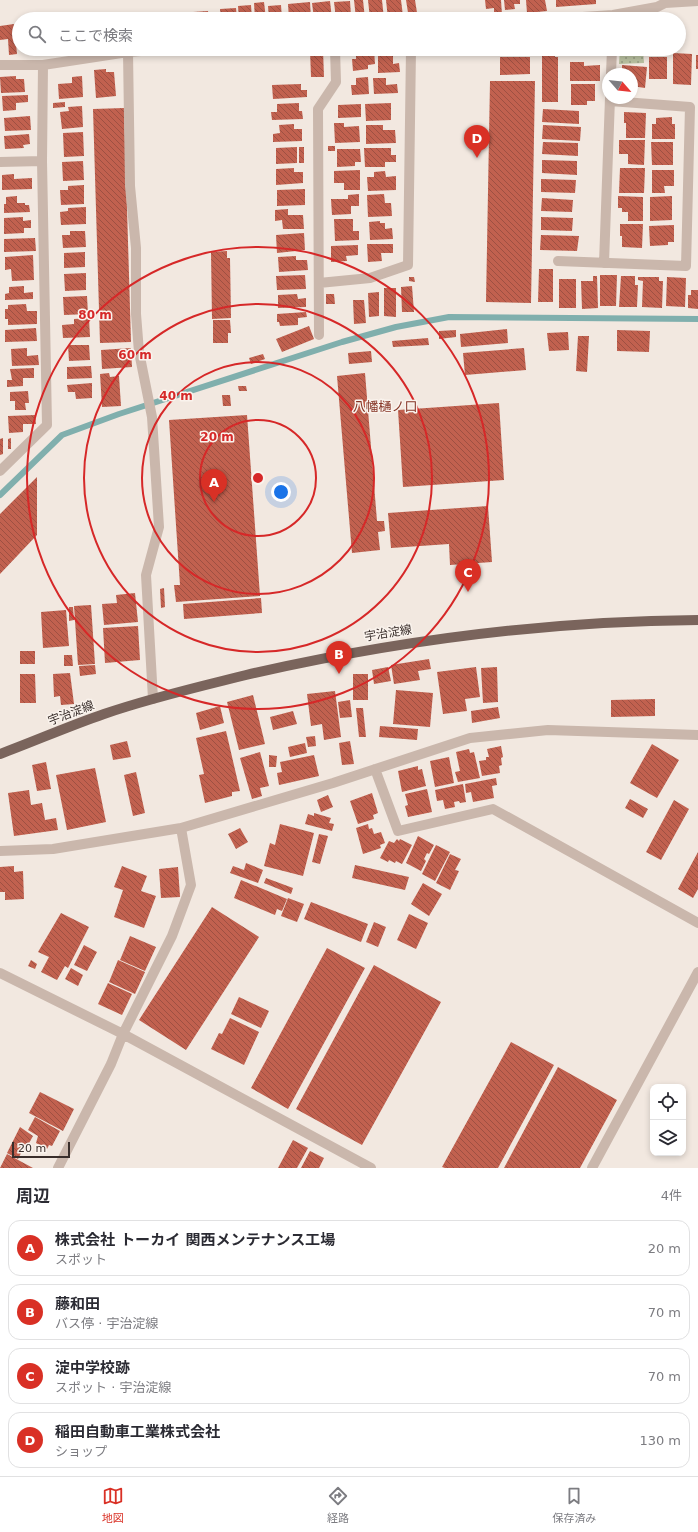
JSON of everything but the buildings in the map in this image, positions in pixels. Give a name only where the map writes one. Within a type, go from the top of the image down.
[{"type":"main road","name":"宇治淀線","points":[[0,754],[103,714],[153,699],[210,684],[342,654],[440,638],[569,626],[698,620]]},
{"type":"street","points":[[635,12],[657,7],[665,1],[698,1]]},
{"type":"street","points":[[0,65],[44,65],[102,56]]},
{"type":"street","points":[[128,56],[130,186],[136,248],[136,314],[138,344],[152,417],[159,527],[146,575],[153,699]]},
{"type":"street","points":[[319,335],[318,109],[336,82],[335,56]]},
{"type":"street","points":[[319,283],[370,278],[408,265],[410,56]]},
{"type":"street","points":[[611,68],[612,56]]},
{"type":"street","points":[[0,471],[47,425],[42,161],[44,65]]},
{"type":"street","points":[[558,261],[686,266],[690,107],[638,102]]},
{"type":"street","points":[[604,263],[610,104]]},
{"type":"street","points":[[0,162],[42,161]]},
{"type":"street","points":[[0,851],[53,849],[180,828],[333,783],[470,738],[548,730],[698,735]]},
{"type":"street","points":[[375,769],[398,831],[493,809],[698,923]]},
{"type":"street","points":[[58,1168],[111,1064],[123,1034],[172,936],[191,885],[180,828]]},
{"type":"street","points":[[592,1168],[698,972]]},
{"type":"street","points":[[0,973],[123,1034],[371,1168]]},
{"type":"green space","points":[[620,56],[644,56],[644,63],[619,64]]},
{"type":"waterway","points":[[0,495],[62,435],[119,414],[342,342],[396,327],[449,317],[698,319]]},
{"type":"place","name":"稲田自動車工業株式会社","points":[[477,158]]},
{"type":"place","name":"株式会社 トーカイ 関西メンテナンス工場","points":[[214,502]]},
{"type":"place","name":"淀中学校跡","points":[[468,592]]},
{"type":"place","name":"藤和田","points":[[339,674]]},
{"type":"district","name":"八幡樋ノ口","points":[[385,406]]}]
